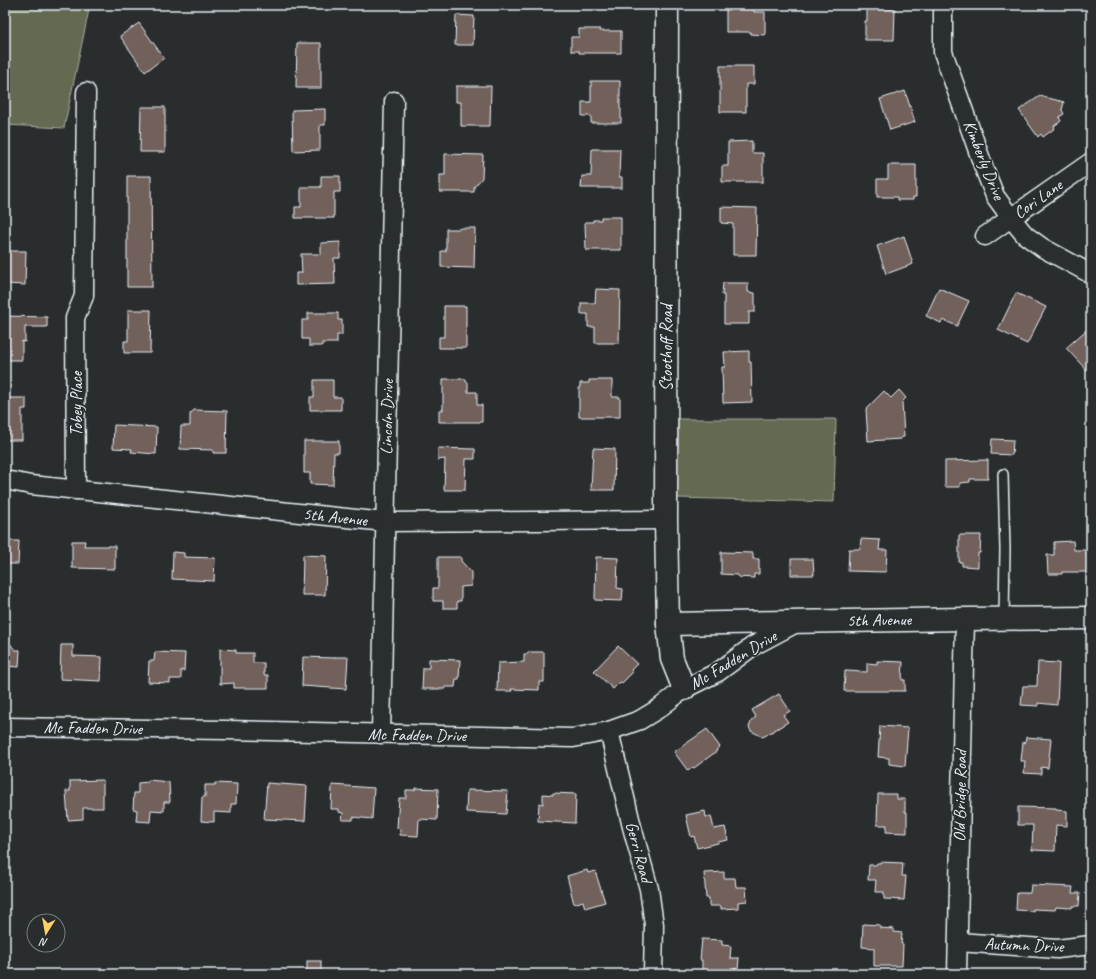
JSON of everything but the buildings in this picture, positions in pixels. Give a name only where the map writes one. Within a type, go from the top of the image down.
[{"type":"street","name":"Stoothoff Road","points":[[667,5],[666,520],[668,624],[672,659],[684,690]]},
{"type":"street","name":"Kimberly Drive","points":[[944,5],[943,52],[995,196],[1025,235],[1043,248],[1091,274]]},
{"type":"street","name":"Tobey Place","points":[[76,490],[75,318],[84,296],[86,92]]},
{"type":"street","name":"Lincoln Drive","points":[[381,734],[394,101]]},
{"type":"street","name":"Cori Lane","points":[[985,236],[1091,162]]},
{"type":"street","name":"5th Avenue","points":[[5,480],[31,485],[76,490],[385,522],[666,520]]},
{"type":"street","name":"5th Avenue","points":[[668,624],[1091,618]]},
{"type":"street","name":"Old Bridge Road","points":[[957,974],[965,619]]},
{"type":"street","name":"Mc Fadden Drive","points":[[5,727],[573,738],[609,731],[640,720],[684,690],[718,672],[753,646],[798,622]]},
{"type":"street","name":"Gerri Road","points":[[609,731],[632,827],[649,889],[654,925],[653,974]]},
{"type":"street","name":"Autumn Drive","points":[[958,942],[1057,949],[1091,945]]},
{"type":"lane","points":[[1003,474],[1005,549],[1004,619]]},
{"type":"green space","points":[[5,5],[90,5],[64,128],[5,125]]},
{"type":"green space","points":[[678,419],[836,419],[834,502],[677,498]]}]
